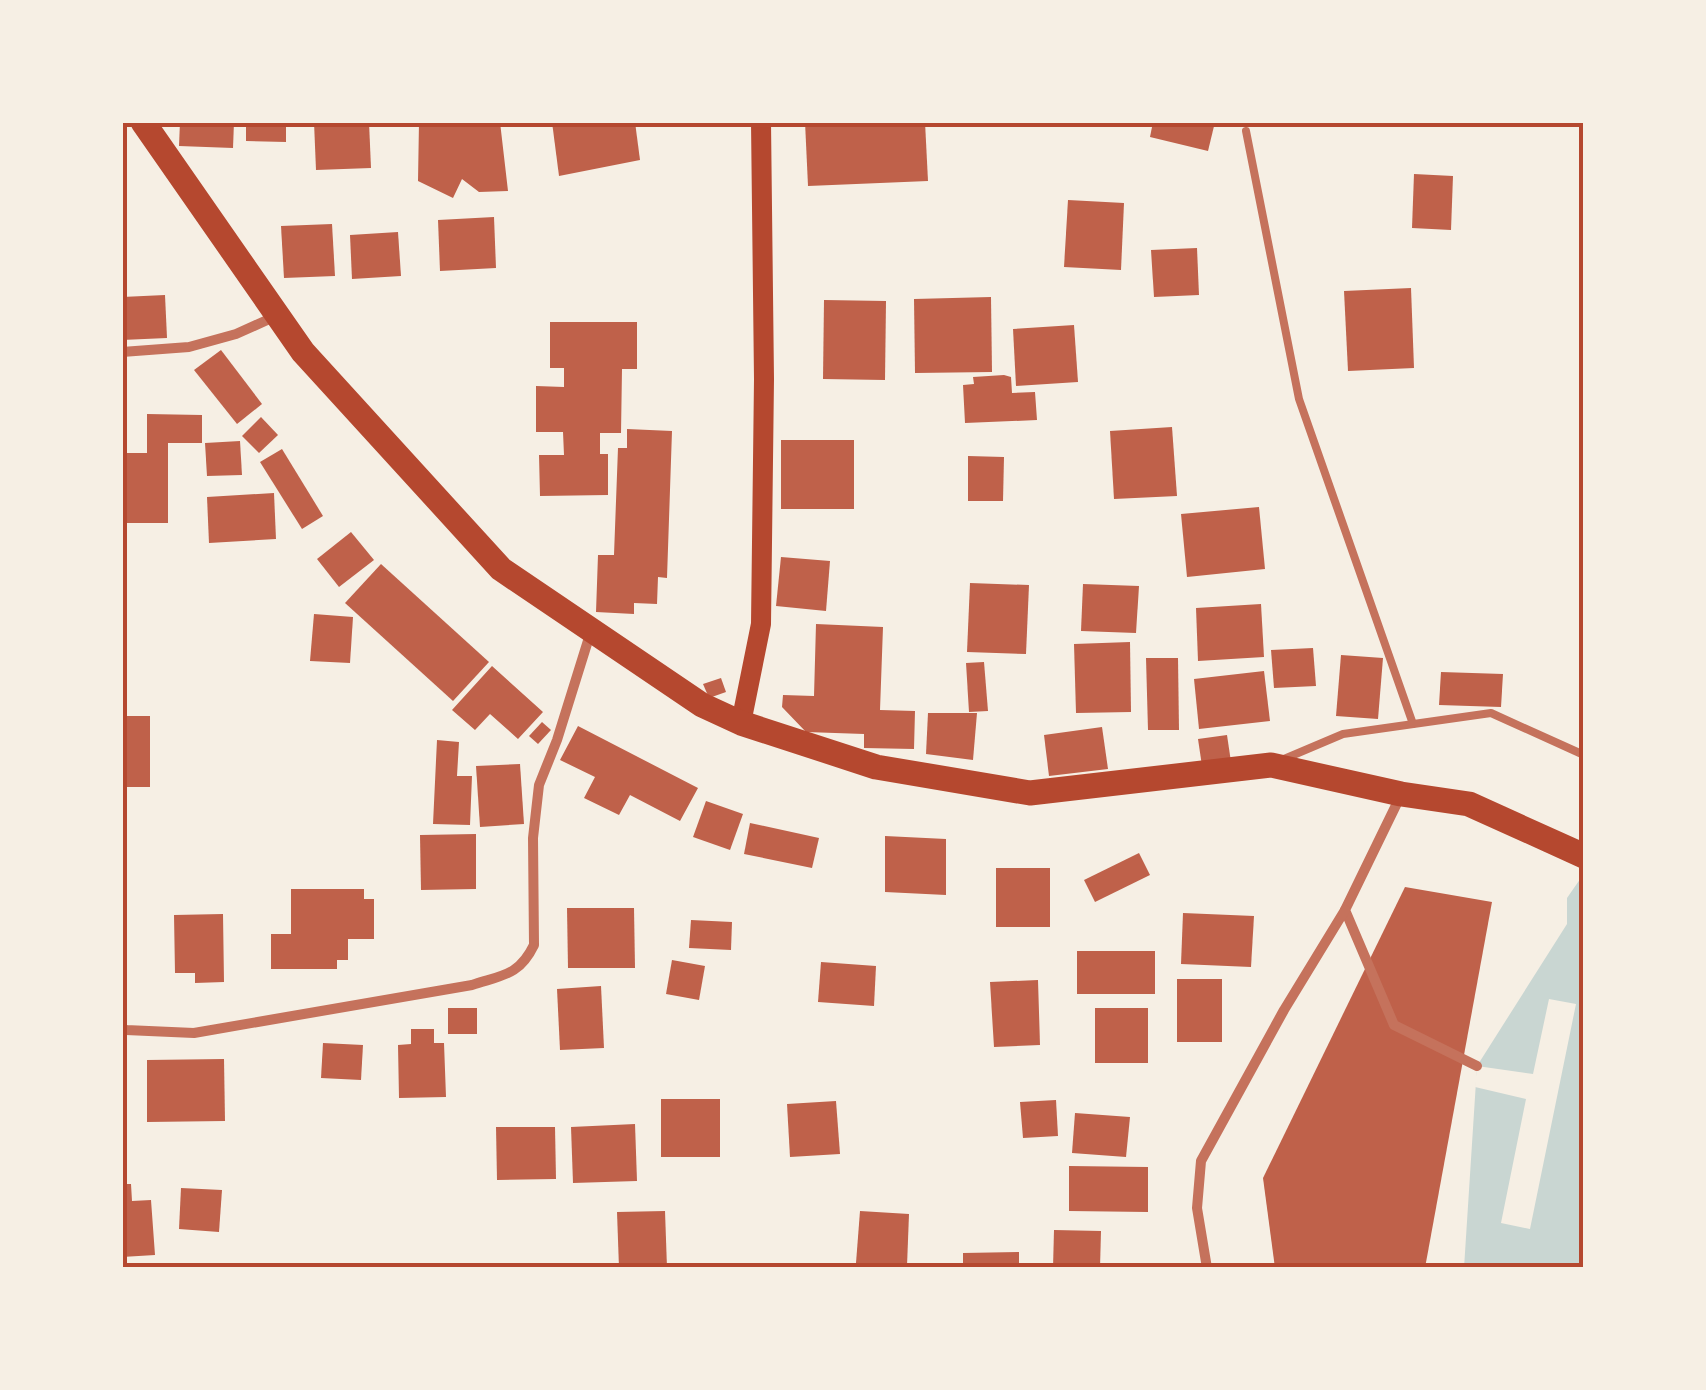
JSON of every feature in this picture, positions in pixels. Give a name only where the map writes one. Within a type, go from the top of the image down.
[{"type":"main road","points":[[143,122],[303,352],[501,569],[702,705],[741,724],[876,767],[1030,792],[1271,765],[1401,794],[1469,804],[1584,856]]},
{"type":"main road","points":[[741,724],[761,624],[761,122]]},
{"type":"street","points":[[122,352],[189,347],[236,334],[276,316]]},
{"type":"street","points":[[122,1044],[124,1029],[194,1033],[456,988],[512,972],[526,961],[534,946],[533,838],[539,785],[592,630]]},
{"type":"street","points":[[1208,1268],[1197,1208],[1200,1161],[1345,910],[1401,794]]},
{"type":"street","points":[[1345,910],[1394,1025],[1478,1066]]},
{"type":"lane","points":[[1246,131],[1300,399],[1413,724]]},
{"type":"lane","points":[[1271,765],[1344,734],[1491,713],[1584,755]]},
{"type":"shaded area","points":[[1583,875],[1583,1267],[1464,1268],[1477,1066],[1567,924],[1567,898]]},
{"type":"pier","points":[[1549,999],[1576,1004],[1530,1229],[1501,1223],[1526,1099],[1475,1087],[1477,1066],[1533,1074]]},
{"type":"building","points":[[180,122],[234,122],[233,148],[179,146]]},
{"type":"building","points":[[246,122],[286,122],[286,142],[246,141]]},
{"type":"building","points":[[314,122],[369,122],[371,168],[316,170]]},
{"type":"building","points":[[419,122],[500,122],[508,191],[479,192],[462,179],[453,198],[418,181]]},
{"type":"building","points":[[552,122],[635,122],[640,160],[559,176]]},
{"type":"building","points":[[805,122],[925,122],[928,181],[808,186]]},
{"type":"building","points":[[1153,122],[1215,122],[1208,151],[1150,137]]},
{"type":"building","points":[[1414,174],[1453,176],[1451,230],[1412,228]]},
{"type":"building","points":[[1068,200],[1124,203],[1121,270],[1064,267]]},
{"type":"building","points":[[494,217],[496,268],[440,271],[438,220]]},
{"type":"building","points":[[332,224],[335,276],[284,278],[281,226]]},
{"type":"building","points":[[398,232],[401,276],[352,279],[350,235]]},
{"type":"building","points":[[1197,248],[1199,295],[1154,297],[1151,250]]},
{"type":"building","points":[[1411,288],[1414,368],[1348,371],[1344,291]]},
{"type":"building","points":[[165,295],[167,338],[122,340],[122,297]]},
{"type":"building","points":[[991,297],[992,372],[915,373],[914,299]]},
{"type":"building","points":[[824,300],[886,301],[885,380],[823,379]]},
{"type":"building","points":[[550,322],[637,322],[637,369],[622,369],[621,433],[600,433],[600,454],[608,454],[608,495],[540,496],[539,455],[564,455],[563,432],[536,432],[536,386],[564,387],[564,368],[550,368]]},
{"type":"building","points":[[1074,325],[1078,382],[1016,386],[1013,329]]},
{"type":"building","points":[[221,350],[262,404],[237,424],[194,370]]},
{"type":"building","points":[[973,377],[1011,377],[1012,393],[1035,392],[1037,420],[965,423],[963,385],[974,384]]},
{"type":"building","points":[[147,414],[202,415],[202,443],[168,443],[168,523],[123,523],[124,453],[147,453]]},
{"type":"building","points":[[261,417],[278,435],[259,453],[242,436]]},
{"type":"building","points":[[1172,427],[1177,496],[1114,499],[1110,431]]},
{"type":"building","points":[[627,429],[672,431],[667,578],[658,577],[657,604],[634,603],[634,614],[596,612],[598,555],[614,555],[618,448],[627,448]]},
{"type":"building","points":[[781,440],[854,440],[854,509],[781,509]]},
{"type":"building","points":[[240,441],[242,475],[207,476],[205,443]]},
{"type":"building","points":[[282,449],[323,516],[302,529],[260,462]]},
{"type":"building","points":[[968,456],[1004,457],[1003,501],[968,501]]},
{"type":"building","points":[[274,493],[276,539],[209,543],[207,497]]},
{"type":"building","points":[[1259,507],[1265,569],[1187,577],[1181,514]]},
{"type":"building","points":[[351,532],[374,560],[339,587],[317,559]]},
{"type":"building","points":[[781,557],[830,561],[826,611],[776,606]]},
{"type":"building","points":[[381,564],[489,662],[453,701],[345,603]]},
{"type":"building","points":[[970,583],[1029,585],[1026,654],[967,652]]},
{"type":"building","points":[[1083,584],[1139,586],[1136,633],[1081,631]]},
{"type":"building","points":[[1261,604],[1264,657],[1198,661],[1196,608]]},
{"type":"building","points":[[314,614],[353,617],[350,663],[310,661]]},
{"type":"building","points":[[816,624],[883,627],[880,710],[915,711],[914,749],[864,748],[864,734],[806,732],[782,707],[783,695],[814,696]]},
{"type":"building","points":[[1130,642],[1131,712],[1076,713],[1074,644]]},
{"type":"building","points":[[1313,648],[1316,686],[1274,688],[1271,650]]},
{"type":"building","points":[[1341,655],[1383,658],[1378,719],[1336,716]]},
{"type":"building","points":[[1146,658],[1178,658],[1179,730],[1148,730]]},
{"type":"building","points":[[984,662],[988,711],[969,712],[966,663]]},
{"type":"building","points":[[492,666],[543,712],[518,739],[490,714],[475,730],[452,710]]},
{"type":"building","points":[[1264,671],[1270,721],[1199,729],[1194,679]]},
{"type":"building","points":[[1441,672],[1503,674],[1501,707],[1439,705]]},
{"type":"building","points":[[721,678],[726,692],[709,698],[703,684]]},
{"type":"building","points":[[928,713],[977,713],[973,760],[926,754]]},
{"type":"building","points":[[122,716],[150,716],[150,787],[122,787]]},
{"type":"building","points":[[542,722],[551,730],[538,744],[529,736]]},
{"type":"building","points":[[578,726],[698,788],[680,821],[630,795],[619,815],[584,798],[595,777],[560,760]]},
{"type":"building","points":[[1102,727],[1108,769],[1049,776],[1044,735]]},
{"type":"building","points":[[1227,735],[1231,762],[1202,766],[1198,739]]},
{"type":"building","points":[[437,740],[459,742],[457,776],[472,776],[470,825],[433,824]]},
{"type":"building","points":[[520,764],[524,824],[480,827],[476,766]]},
{"type":"building","points":[[706,801],[743,814],[730,850],[693,837]]},
{"type":"building","points":[[750,823],[819,838],[812,868],[744,854]]},
{"type":"building","points":[[476,834],[476,889],[421,890],[420,835]]},
{"type":"building","points":[[885,836],[946,839],[946,895],[885,892]]},
{"type":"building","points":[[1139,853],[1150,875],[1095,902],[1084,880]]},
{"type":"building","points":[[996,868],[1050,868],[1050,927],[996,927]]},
{"type":"building","points":[[1405,887],[1492,902],[1425,1268],[1275,1268],[1263,1178]]},
{"type":"building","points":[[291,889],[364,889],[364,899],[374,899],[374,939],[348,939],[348,960],[337,960],[337,969],[271,969],[271,934],[291,934]]},
{"type":"building","points":[[567,908],[634,908],[635,968],[568,968]]},
{"type":"building","points":[[1183,913],[1254,916],[1251,967],[1181,964]]},
{"type":"building","points":[[223,914],[224,982],[195,983],[195,973],[175,973],[174,915]]},
{"type":"building","points":[[691,920],[732,922],[731,950],[689,948]]},
{"type":"building","points":[[1077,951],[1155,951],[1155,994],[1077,994]]},
{"type":"building","points":[[672,960],[705,966],[699,1000],[666,994]]},
{"type":"building","points":[[821,962],[876,966],[874,1006],[818,1002]]},
{"type":"building","points":[[1177,979],[1222,979],[1222,1042],[1177,1042]]},
{"type":"building","points":[[1038,980],[1040,1045],[994,1047],[990,982]]},
{"type":"building","points":[[601,986],[604,1048],[560,1050],[557,989]]},
{"type":"building","points":[[448,1008],[477,1008],[477,1034],[448,1034]]},
{"type":"building","points":[[1095,1008],[1148,1008],[1148,1063],[1095,1063]]},
{"type":"building","points":[[411,1029],[434,1029],[434,1043],[444,1043],[446,1097],[399,1098],[398,1045],[411,1044]]},
{"type":"building","points":[[323,1043],[363,1045],[361,1080],[321,1078]]},
{"type":"building","points":[[224,1059],[225,1121],[147,1122],[147,1060]]},
{"type":"building","points":[[661,1099],[720,1099],[720,1157],[661,1157]]},
{"type":"building","points":[[1056,1100],[1058,1136],[1023,1138],[1020,1102]]},
{"type":"building","points":[[836,1101],[840,1154],[790,1157],[787,1104]]},
{"type":"building","points":[[1075,1113],[1130,1117],[1126,1157],[1072,1153]]},
{"type":"building","points":[[635,1124],[637,1181],[573,1183],[571,1127]]},
{"type":"building","points":[[496,1127],[555,1127],[556,1179],[497,1180]]},
{"type":"building","points":[[1069,1166],[1148,1167],[1148,1212],[1069,1211]]},
{"type":"building","points":[[122,1184],[131,1184],[132,1201],[151,1200],[155,1255],[122,1257]]},
{"type":"building","points":[[181,1188],[222,1190],[219,1232],[179,1229]]},
{"type":"building","points":[[665,1211],[667,1268],[619,1268],[617,1212]]},
{"type":"building","points":[[860,1211],[909,1214],[907,1266],[856,1263]]},
{"type":"building","points":[[1054,1230],[1101,1231],[1100,1268],[1053,1268]]},
{"type":"building","points":[[1019,1252],[1019,1268],[963,1268],[963,1253]]}]
